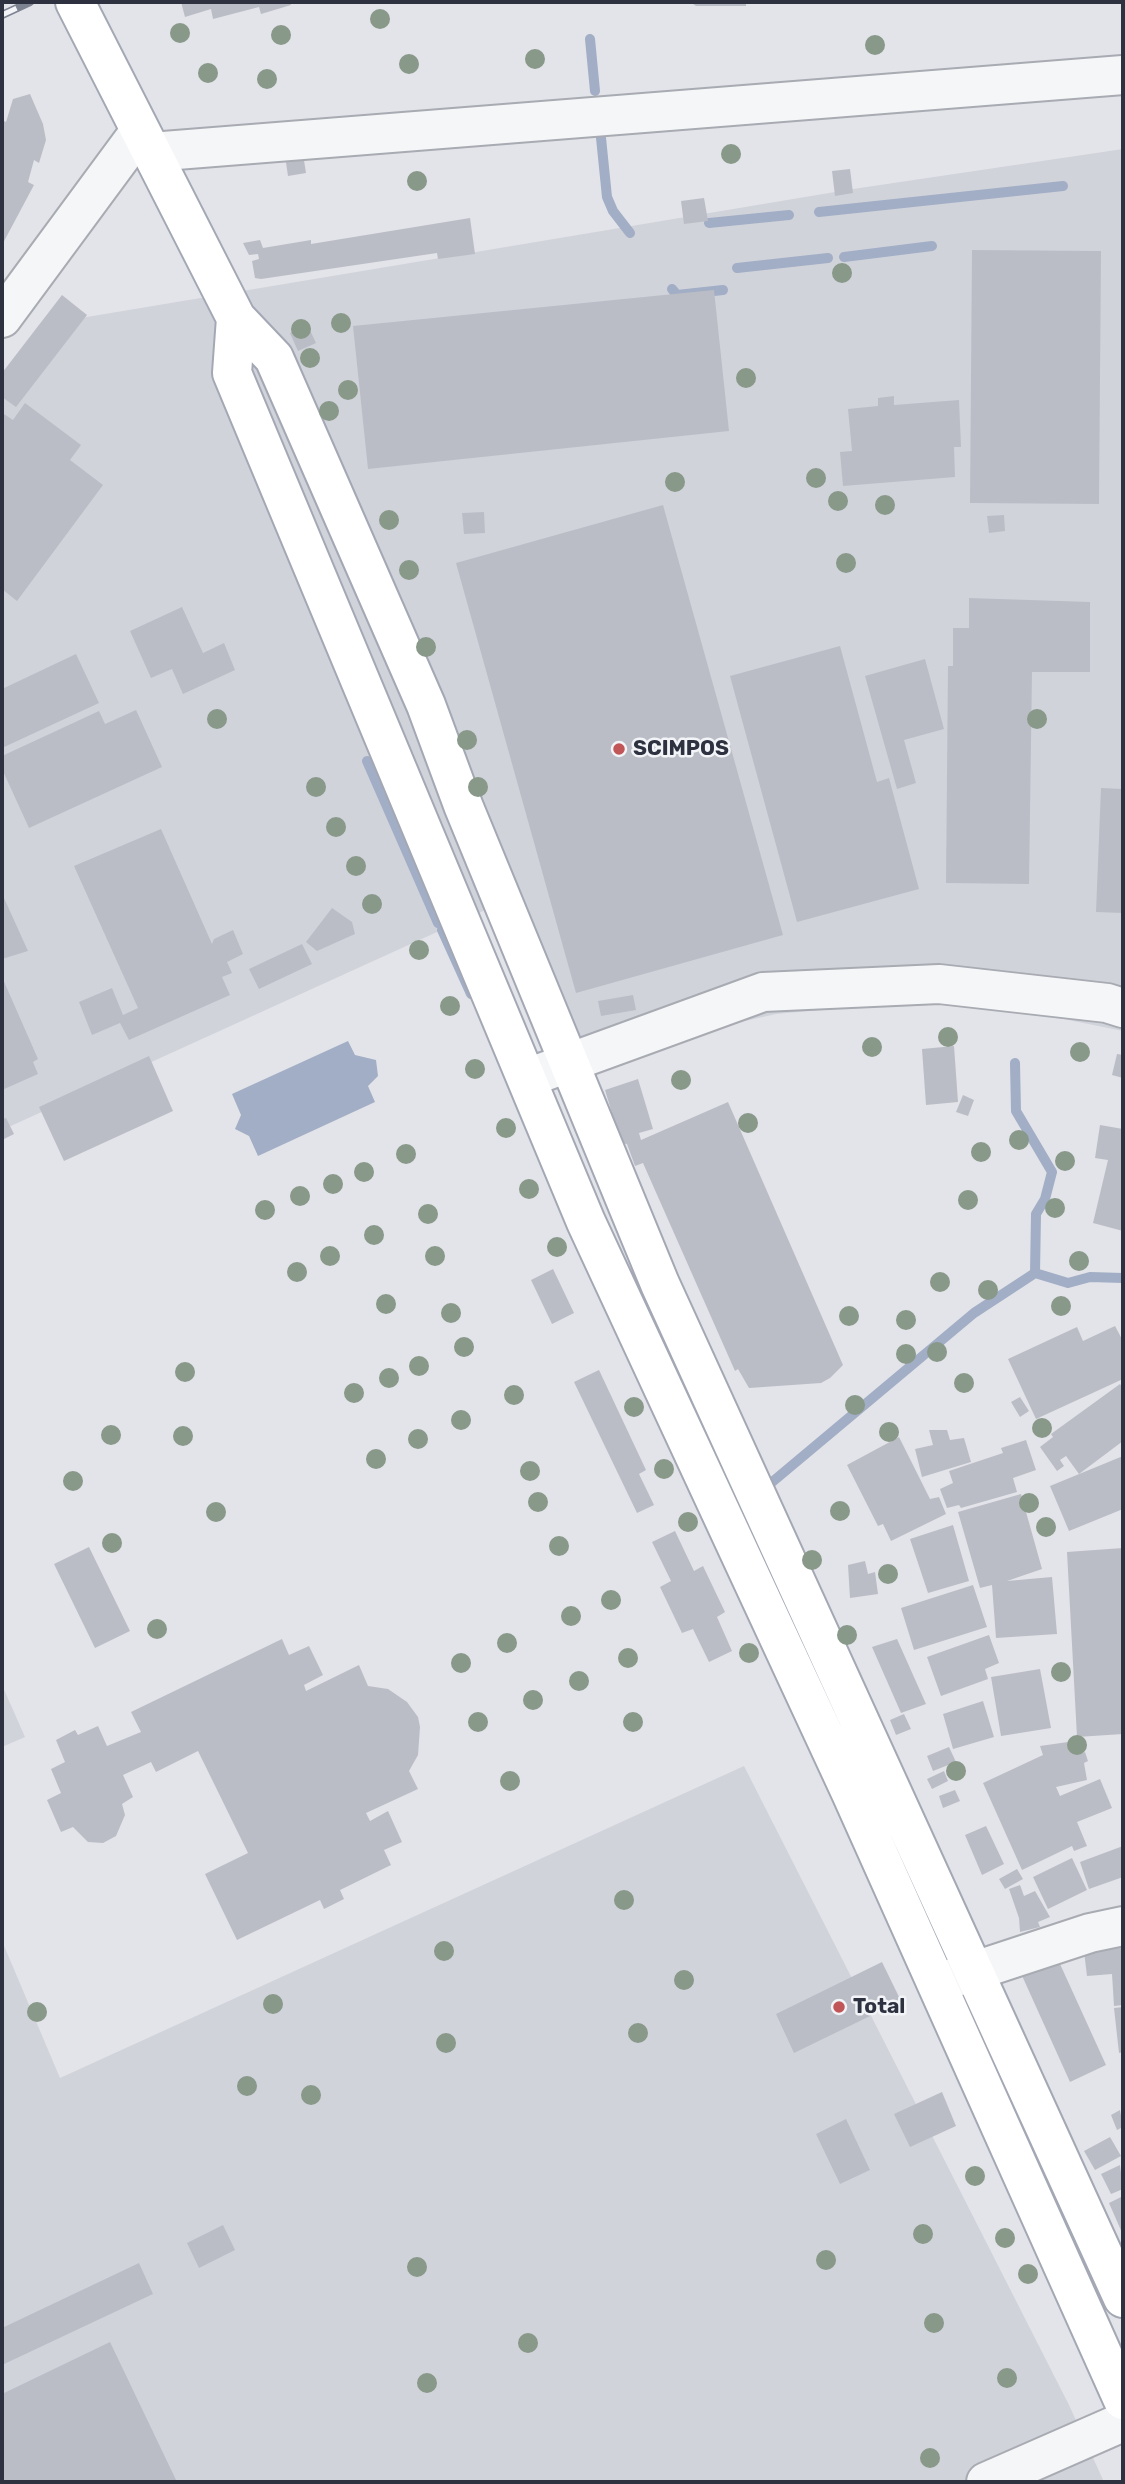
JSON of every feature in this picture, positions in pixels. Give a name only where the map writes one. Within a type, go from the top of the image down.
[{"type":"main road","points":[[75,2],[236,318],[274,358],[426,705],[660,1284],[1123,2298]]},
{"type":"main road","points":[[236,318],[232,373],[586,1222],[759,1594],[1123,2400]]},
{"type":"main road","points":[[379,727],[426,705]]},
{"type":"main road","points":[[622,1300],[660,1284]]},
{"type":"main road","points":[[759,1594],[793,1576]]},
{"type":"street","points":[[2,318],[145,141],[1123,75]]},
{"type":"street","points":[[527,1078],[764,992],[939,984],[1107,1003],[1123,1008]]},
{"type":"street","points":[[936,1984],[1090,1933],[1123,1926]]},
{"type":"street","points":[[986,2482],[1123,2422]]},
{"type":"shaded area","points":[[1123,149],[1123,1031],[1024,1011],[919,1001],[776,1014],[562,1062],[492,907],[2,1130],[2,375],[39,325],[853,189]]},
{"type":"shaded area","points":[[2,1685],[25,1737],[2,1747]]},
{"type":"shaded area","points":[[744,1766],[1069,2405],[1104,2482],[2,2482],[2,1941],[60,2078]]},
{"type":"water","points":[[348,1041],[355,1055],[376,1060],[378,1076],[368,1086],[375,1102],[258,1156],[249,1136],[235,1129],[241,1115],[232,1094]]},
{"type":"building","points":[[181,2],[290,2],[291,5],[261,14],[259,7],[213,19],[211,9],[185,17]]},
{"type":"building","points":[[690,2],[746,2],[746,6],[696,6]]},
{"type":"building","points":[[30,94],[43,124],[46,140],[39,163],[34,160],[28,182],[34,185],[2,245],[2,120],[6,122],[13,99]]},
{"type":"building","points":[[303,154],[306,173],[288,176],[285,156]]},
{"type":"building","points":[[850,169],[853,193],[835,196],[832,171]]},
{"type":"building","points":[[704,198],[708,221],[684,224],[681,201]]},
{"type":"building","points":[[470,218],[475,254],[438,259],[437,253],[261,279],[255,278],[252,261],[259,259],[258,254],[249,255],[243,243],[260,240],[263,248],[311,240],[311,244]]},
{"type":"building","points":[[972,250],[1101,251],[1099,504],[970,503]]},
{"type":"building","points":[[714,290],[729,431],[368,469],[353,326]]},
{"type":"building","points":[[62,295],[87,315],[16,407],[2,397],[2,373]]},
{"type":"building","points":[[308,326],[316,343],[298,351],[290,333]]},
{"type":"building","points":[[894,396],[894,405],[959,400],[961,447],[954,447],[955,477],[843,486],[840,452],[852,451],[848,409],[878,406],[878,398]]},
{"type":"building","points":[[25,403],[81,445],[70,460],[103,485],[17,601],[2,589],[2,418],[4,414],[13,420]]},
{"type":"building","name":"SCIMPOS","points":[[663,505],[783,935],[576,993],[456,563]]},
{"type":"building","points":[[484,512],[485,533],[464,534],[462,513]]},
{"type":"building","points":[[1004,515],[1005,531],[989,533],[987,516]]},
{"type":"building","points":[[969,598],[1090,602],[1090,672],[1032,672],[1029,884],[946,883],[948,666],[953,666],[953,628],[969,628]]},
{"type":"building","points":[[182,607],[203,653],[224,643],[235,670],[183,694],[172,669],[151,678],[130,631]]},
{"type":"building","points":[[840,646],[877,782],[889,778],[919,889],[797,922],[730,676]]},
{"type":"building","points":[[76,654],[99,703],[2,748],[2,689]]},
{"type":"building","points":[[925,659],[944,729],[904,740],[916,783],[897,789],[865,676]]},
{"type":"building","points":[[136,710],[162,767],[29,828],[2,769],[2,756],[99,711],[105,724]]},
{"type":"building","points":[[1101,788],[1123,789],[1123,913],[1096,912]]},
{"type":"building","points":[[161,829],[212,944],[214,939],[233,930],[243,954],[227,962],[232,973],[222,977],[230,995],[129,1040],[120,1023],[92,1035],[79,1002],[112,988],[123,1015],[138,1008],[74,866]]},
{"type":"building","points":[[4,898],[28,951],[2,959],[2,899]]},
{"type":"building","points":[[332,908],[352,922],[355,934],[317,951],[306,942]]},
{"type":"building","points":[[302,944],[312,964],[259,989],[249,969]]},
{"type":"building","points":[[2,977],[38,1059],[33,1062],[38,1074],[2,1090]]},
{"type":"building","points":[[633,995],[636,1010],[601,1016],[598,1001]]},
{"type":"building","points":[[954,1046],[958,1102],[926,1105],[922,1049]]},
{"type":"building","points":[[1117,1054],[1123,1055],[1123,1078],[1112,1075]]},
{"type":"building","points":[[149,1056],[173,1111],[64,1161],[39,1107]]},
{"type":"building","points":[[638,1079],[653,1129],[639,1133],[641,1140],[728,1102],[843,1365],[830,1378],[821,1383],[749,1388],[738,1369],[735,1371],[643,1163],[635,1166],[627,1144],[621,1143],[605,1090]]},
{"type":"building","points":[[963,1095],[974,1100],[968,1116],[956,1112]]},
{"type":"building","points":[[6,1118],[14,1134],[2,1140],[2,1119]]},
{"type":"building","points":[[1100,1125],[1123,1129],[1123,1231],[1093,1223],[1108,1160],[1095,1158]]},
{"type":"building","points":[[553,1269],[574,1313],[552,1324],[531,1280]]},
{"type":"building","points":[[1115,1326],[1123,1341],[1123,1379],[1036,1419],[1008,1359],[1077,1327],[1083,1341]]},
{"type":"building","points":[[599,1370],[646,1470],[639,1474],[654,1505],[637,1513],[574,1382]]},
{"type":"building","points":[[1120,1384],[1123,1388],[1123,1441],[1079,1474],[1066,1456],[1060,1460],[1064,1466],[1057,1471],[1040,1447],[1053,1437],[1051,1434]]},
{"type":"building","points":[[1020,1397],[1029,1411],[1020,1417],[1011,1402]]},
{"type":"building","points":[[929,1430],[947,1430],[950,1440],[964,1438],[971,1462],[922,1477],[915,1449],[933,1445]]},
{"type":"building","points":[[899,1437],[930,1499],[939,1497],[946,1514],[891,1541],[883,1524],[878,1526],[847,1465]]},
{"type":"building","points":[[1026,1440],[1036,1470],[1013,1478],[1017,1492],[961,1508],[959,1505],[947,1508],[940,1489],[953,1483],[949,1471],[1003,1453],[1001,1448]]},
{"type":"building","points":[[1123,1456],[1123,1509],[1069,1531],[1050,1486]]},
{"type":"building","points":[[1021,1494],[1042,1569],[1007,1581],[1052,1577],[1057,1634],[996,1638],[992,1585],[980,1588],[958,1512]]},
{"type":"building","points":[[953,1525],[969,1581],[928,1593],[910,1539]]},
{"type":"building","points":[[675,1531],[694,1571],[703,1566],[725,1612],[717,1617],[732,1651],[709,1662],[693,1629],[682,1633],[660,1587],[671,1581],[652,1542]]},
{"type":"building","points":[[89,1547],[130,1631],[95,1648],[54,1564]]},
{"type":"building","points":[[1123,1548],[1123,1734],[1077,1737],[1067,1552]]},
{"type":"building","points":[[865,1561],[868,1574],[875,1572],[878,1594],[850,1598],[848,1565]]},
{"type":"building","points":[[973,1585],[987,1627],[914,1650],[901,1608]]},
{"type":"building","points":[[989,1635],[999,1663],[985,1669],[988,1679],[941,1696],[927,1657]]},
{"type":"building","points":[[282,1639],[289,1655],[309,1646],[323,1675],[304,1685],[306,1691],[359,1665],[368,1686],[388,1689],[407,1702],[418,1717],[420,1727],[418,1755],[409,1771],[418,1789],[366,1813],[370,1821],[388,1811],[402,1842],[384,1850],[391,1865],[340,1890],[344,1899],[324,1909],[320,1900],[237,1940],[205,1874],[248,1853],[198,1751],[156,1772],[151,1762],[123,1775],[133,1797],[122,1804],[125,1815],[116,1836],[103,1843],[88,1842],[73,1827],[61,1832],[47,1800],[61,1793],[51,1769],[65,1762],[56,1740],[75,1730],[78,1735],[98,1726],[107,1746],[141,1732],[131,1712]]},
{"type":"building","points":[[897,1639],[926,1704],[901,1713],[872,1647]]},
{"type":"building","points":[[1040,1669],[1051,1728],[1001,1736],[991,1677]]},
{"type":"building","points":[[983,1701],[994,1737],[953,1749],[943,1714]]},
{"type":"building","points":[[904,1714],[911,1729],[896,1735],[890,1720]]},
{"type":"building","points":[[1075,1741],[1080,1754],[1085,1752],[1088,1761],[1084,1763],[1087,1780],[1056,1787],[1060,1796],[1100,1779],[1112,1808],[1077,1822],[1087,1846],[1074,1851],[1072,1846],[1022,1870],[983,1783],[1043,1755],[1040,1746]]},
{"type":"building","points":[[949,1747],[956,1762],[933,1771],[927,1756]]},
{"type":"building","points":[[944,1771],[948,1781],[932,1789],[927,1779]]},
{"type":"building","points":[[955,1790],[960,1801],[943,1808],[939,1796]]},
{"type":"building","points":[[986,1826],[1004,1864],[982,1875],[965,1835]]},
{"type":"building","points":[[1123,1846],[1123,1877],[1089,1889],[1080,1862]]},
{"type":"building","points":[[1072,1858],[1087,1890],[1048,1909],[1033,1877]]},
{"type":"building","points":[[1017,1869],[1023,1879],[1005,1889],[999,1879]]},
{"type":"building","points":[[1020,1885],[1024,1896],[1035,1891],[1050,1917],[1038,1922],[1040,1927],[1020,1932],[1019,1918],[1009,1889]]},
{"type":"building","points":[[1123,1939],[1123,2005],[1114,2006],[1112,1974],[1087,1976],[1083,1943]]},
{"type":"building","points":[[1055,1953],[1106,2065],[1070,2082],[1019,1969]]},
{"type":"building","name":"Total","points":[[882,1962],[901,2001],[794,2053],[776,2014]]},
{"type":"building","points":[[1123,2007],[1123,2052],[1119,2053],[1114,2008]]},
{"type":"building","points":[[942,2092],[956,2126],[910,2147],[894,2114]]},
{"type":"building","points":[[1120,2110],[1123,2127],[1117,2130],[1111,2115]]},
{"type":"building","points":[[846,2119],[870,2170],[840,2184],[816,2134]]},
{"type":"building","points":[[1110,2137],[1121,2156],[1095,2170],[1084,2151]]},
{"type":"building","points":[[1120,2165],[1123,2189],[1111,2194],[1101,2174]]},
{"type":"building","points":[[1123,2196],[1123,2235],[1109,2203]]},
{"type":"building","points":[[223,2225],[235,2250],[199,2268],[187,2243]]},
{"type":"building","points":[[139,2263],[153,2294],[2,2365],[2,2328]]},
{"type":"building","points":[[110,2342],[177,2482],[2,2482],[2,2394]]},
{"type":"waterway","points":[[590,39],[595,91]]},
{"type":"waterway","points":[[600,128],[607,197],[613,211],[630,233]]},
{"type":"waterway","points":[[819,212],[1063,186]]},
{"type":"waterway","points":[[709,223],[789,215]]},
{"type":"waterway","points":[[844,257],[932,246]]},
{"type":"waterway","points":[[737,268],[828,258]]},
{"type":"waterway","points":[[672,289],[677,295],[723,290]]},
{"type":"waterway","points":[[367,761],[438,923]]},
{"type":"waterway","points":[[442,930],[471,994]]},
{"type":"waterway","points":[[1015,1063],[1016,1111],[1052,1172],[1045,1199],[1036,1214],[1035,1273]]},
{"type":"waterway","points":[[1035,1273],[1068,1283],[1090,1277],[1123,1278]]},
{"type":"waterway","points":[[761,1482],[771,1483],[974,1313],[1035,1273]]},
{"type":"railway","points":[[2,15],[30,2]]},
{"type":"place","name":"SCIMPOS","points":[[619,749]]},
{"type":"place","name":"Total","points":[[839,2007]]}]
